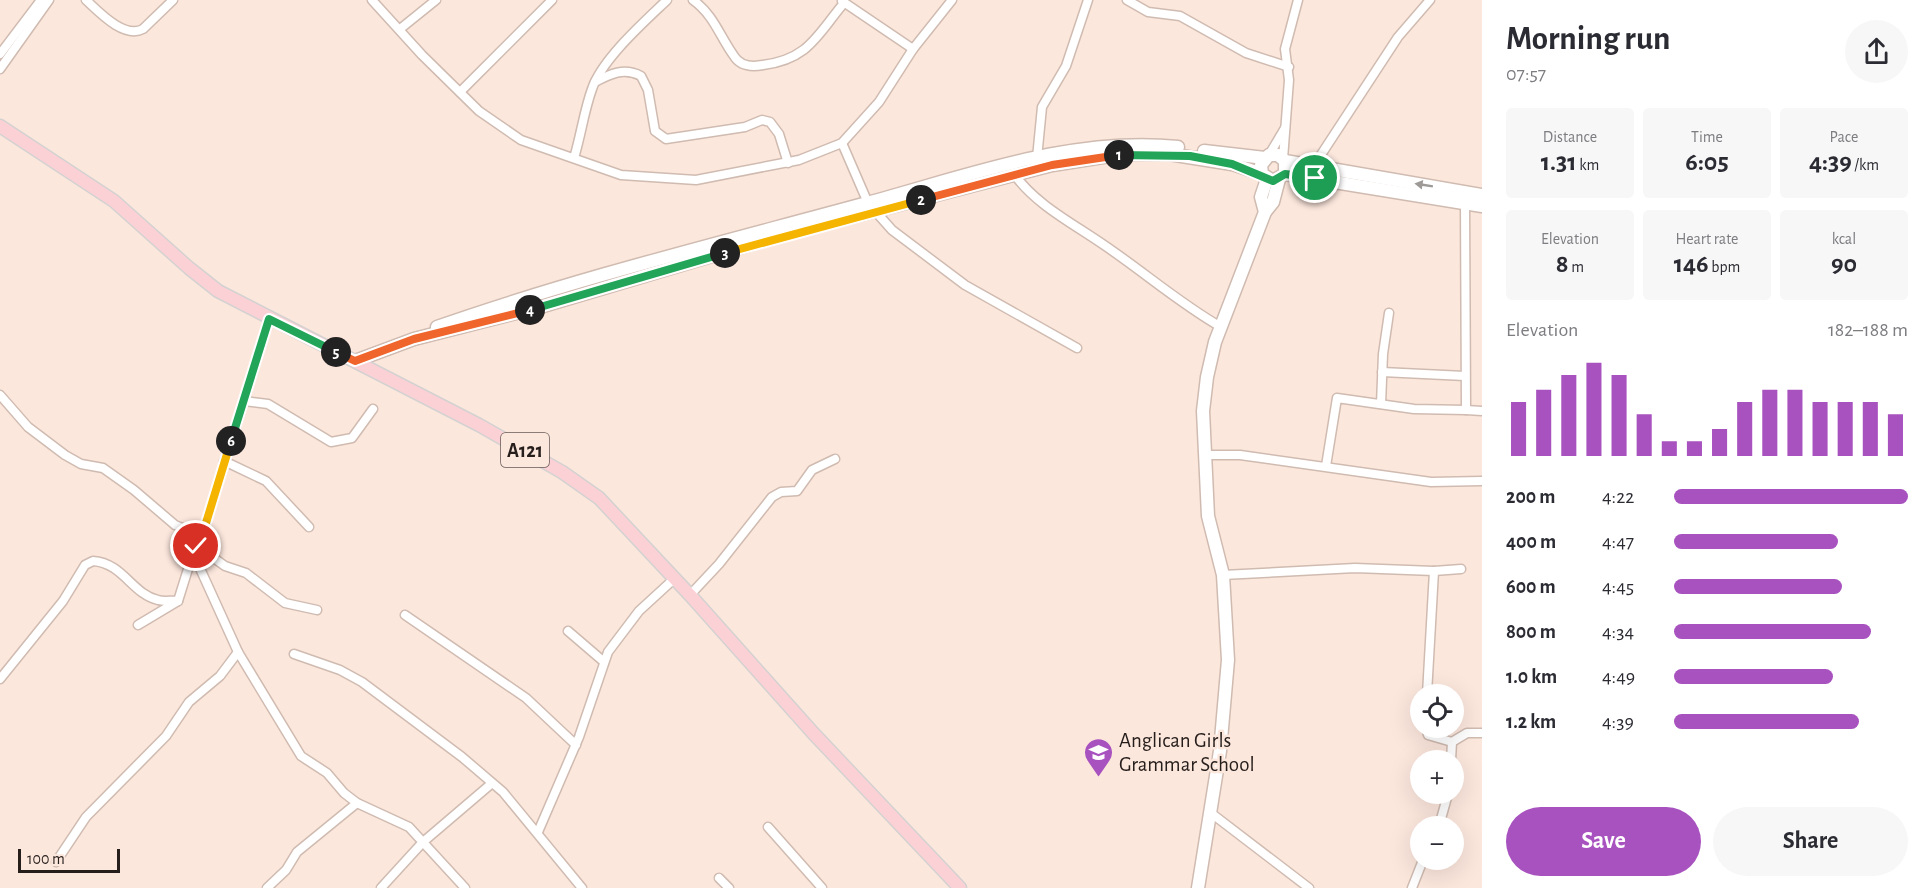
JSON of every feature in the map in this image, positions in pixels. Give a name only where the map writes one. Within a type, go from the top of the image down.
[{"type":"main road","name":"A121","points":[[0,126],[114,201],[218,291],[479,425],[576,480],[598,498],[675,578],[814,735],[957,887]]},
{"type":"main road","points":[[355,361],[414,339],[543,306],[1036,158],[1095,148],[1140,145],[1267,156]]},
{"type":"main road","points":[[872,208],[1083,159],[1145,154],[1190,156],[1482,206]]},
{"type":"main road","points":[[1267,156],[1261,165],[1277,171],[1313,167],[1482,195]]},
{"type":"main road","points":[[1267,156],[1277,171]]},
{"type":"main road","points":[[1198,888],[1211,813],[1227,685],[1223,574],[1208,516],[1207,455],[1202,433],[1206,377],[1221,327],[1265,212],[1261,197],[1277,171]]},
{"type":"street","points":[[0,54],[40,0]]},
{"type":"street","points":[[0,69],[49,0]]},
{"type":"street","points":[[86,0],[122,28],[137,32],[173,0]]},
{"type":"street","points":[[372,0],[479,111],[521,140],[621,175],[666,180],[696,180],[788,163],[842,143],[879,102],[913,50],[952,0]]},
{"type":"street","points":[[400,29],[436,0]]},
{"type":"street","points":[[460,92],[552,0]]},
{"type":"street","points":[[574,158],[595,82],[631,36],[667,0]]},
{"type":"street","points":[[693,0],[720,30],[735,58],[750,66],[784,63],[791,59],[814,42],[842,1],[913,50]]},
{"type":"street","points":[[1036,158],[1042,107],[1066,66],[1088,0]]},
{"type":"street","points":[[1127,0],[1148,12],[1180,16],[1245,53],[1289,67]]},
{"type":"street","points":[[1277,171],[1285,128],[1289,67],[1285,49],[1298,0]]},
{"type":"street","points":[[1313,167],[1398,37],[1430,0]]},
{"type":"street","points":[[595,82],[621,72],[641,76],[648,90],[655,131],[666,139],[745,127],[762,120],[771,122],[779,134],[788,163]]},
{"type":"street","points":[[1267,156],[1285,128]]},
{"type":"street","points":[[842,143],[872,208],[892,230],[950,275],[1077,348]]},
{"type":"street","points":[[1014,174],[1022,186],[1072,224],[1126,260],[1184,304],[1221,327]]},
{"type":"street","points":[[1465,202],[1466,411]]},
{"type":"street","points":[[1381,404],[1382,372],[1389,313]]},
{"type":"street","points":[[138,626],[178,601],[194,550],[202,536],[269,319]]},
{"type":"street","points":[[1382,372],[1465,376]]},
{"type":"street","points":[[0,394],[28,427],[65,455],[81,464],[104,468],[134,489],[175,525],[202,536]]},
{"type":"street","points":[[1326,466],[1337,398],[1414,409],[1482,411]]},
{"type":"street","points":[[244,401],[268,404],[331,442],[352,438],[373,409]]},
{"type":"street","points":[[1207,455],[1240,455],[1431,482],[1482,481]]},
{"type":"street","points":[[690,595],[719,564],[772,497],[780,492],[796,491],[812,470],[835,459]]},
{"type":"street","points":[[224,461],[266,481],[309,527]]},
{"type":"street","points":[[194,550],[225,566],[246,573],[285,603],[317,610]]},
{"type":"street","points":[[194,550],[238,652],[301,756],[327,773],[344,794],[357,803],[404,824],[465,888]]},
{"type":"street","points":[[0,679],[57,609],[86,565],[93,561],[116,568],[141,591],[158,600],[178,601]]},
{"type":"street","points":[[1223,574],[1344,568],[1434,571],[1461,569]]},
{"type":"street","points":[[1428,684],[1434,571]]},
{"type":"street","points":[[538,832],[576,745],[603,661],[639,611],[675,578]]},
{"type":"street","points":[[405,615],[526,698],[576,745]]},
{"type":"street","points":[[568,631],[603,661]]},
{"type":"street","points":[[56,862],[86,817],[166,736],[189,702],[220,676],[238,652]]},
{"type":"street","points":[[294,654],[340,670],[362,682],[462,757],[503,792],[582,888]]},
{"type":"street","points":[[1438,738],[1452,742],[1467,733],[1482,733]]},
{"type":"street","points":[[1452,742],[1452,750]]},
{"type":"street","points":[[381,888],[423,842],[491,784]]},
{"type":"street","points":[[267,888],[286,870],[297,852],[357,803]]},
{"type":"street","points":[[1211,813],[1309,888]]},
{"type":"street","points":[[768,827],[822,888]]},
{"type":"street","points":[[1412,888],[1419,870]]},
{"type":"street","points":[[719,878],[729,888]]},
{"type":"place","name":"Anglican Girls Grammar School","points":[[1098,778]]},
{"type":"route","points":[[196,546],[202,536],[269,319],[355,361],[414,339],[543,306],[782,235],[876,213],[1014,174],[1083,159],[1122,154],[1169,154],[1232,164],[1263,174],[1267,179],[1273,181],[1285,174],[1315,178]]}]
